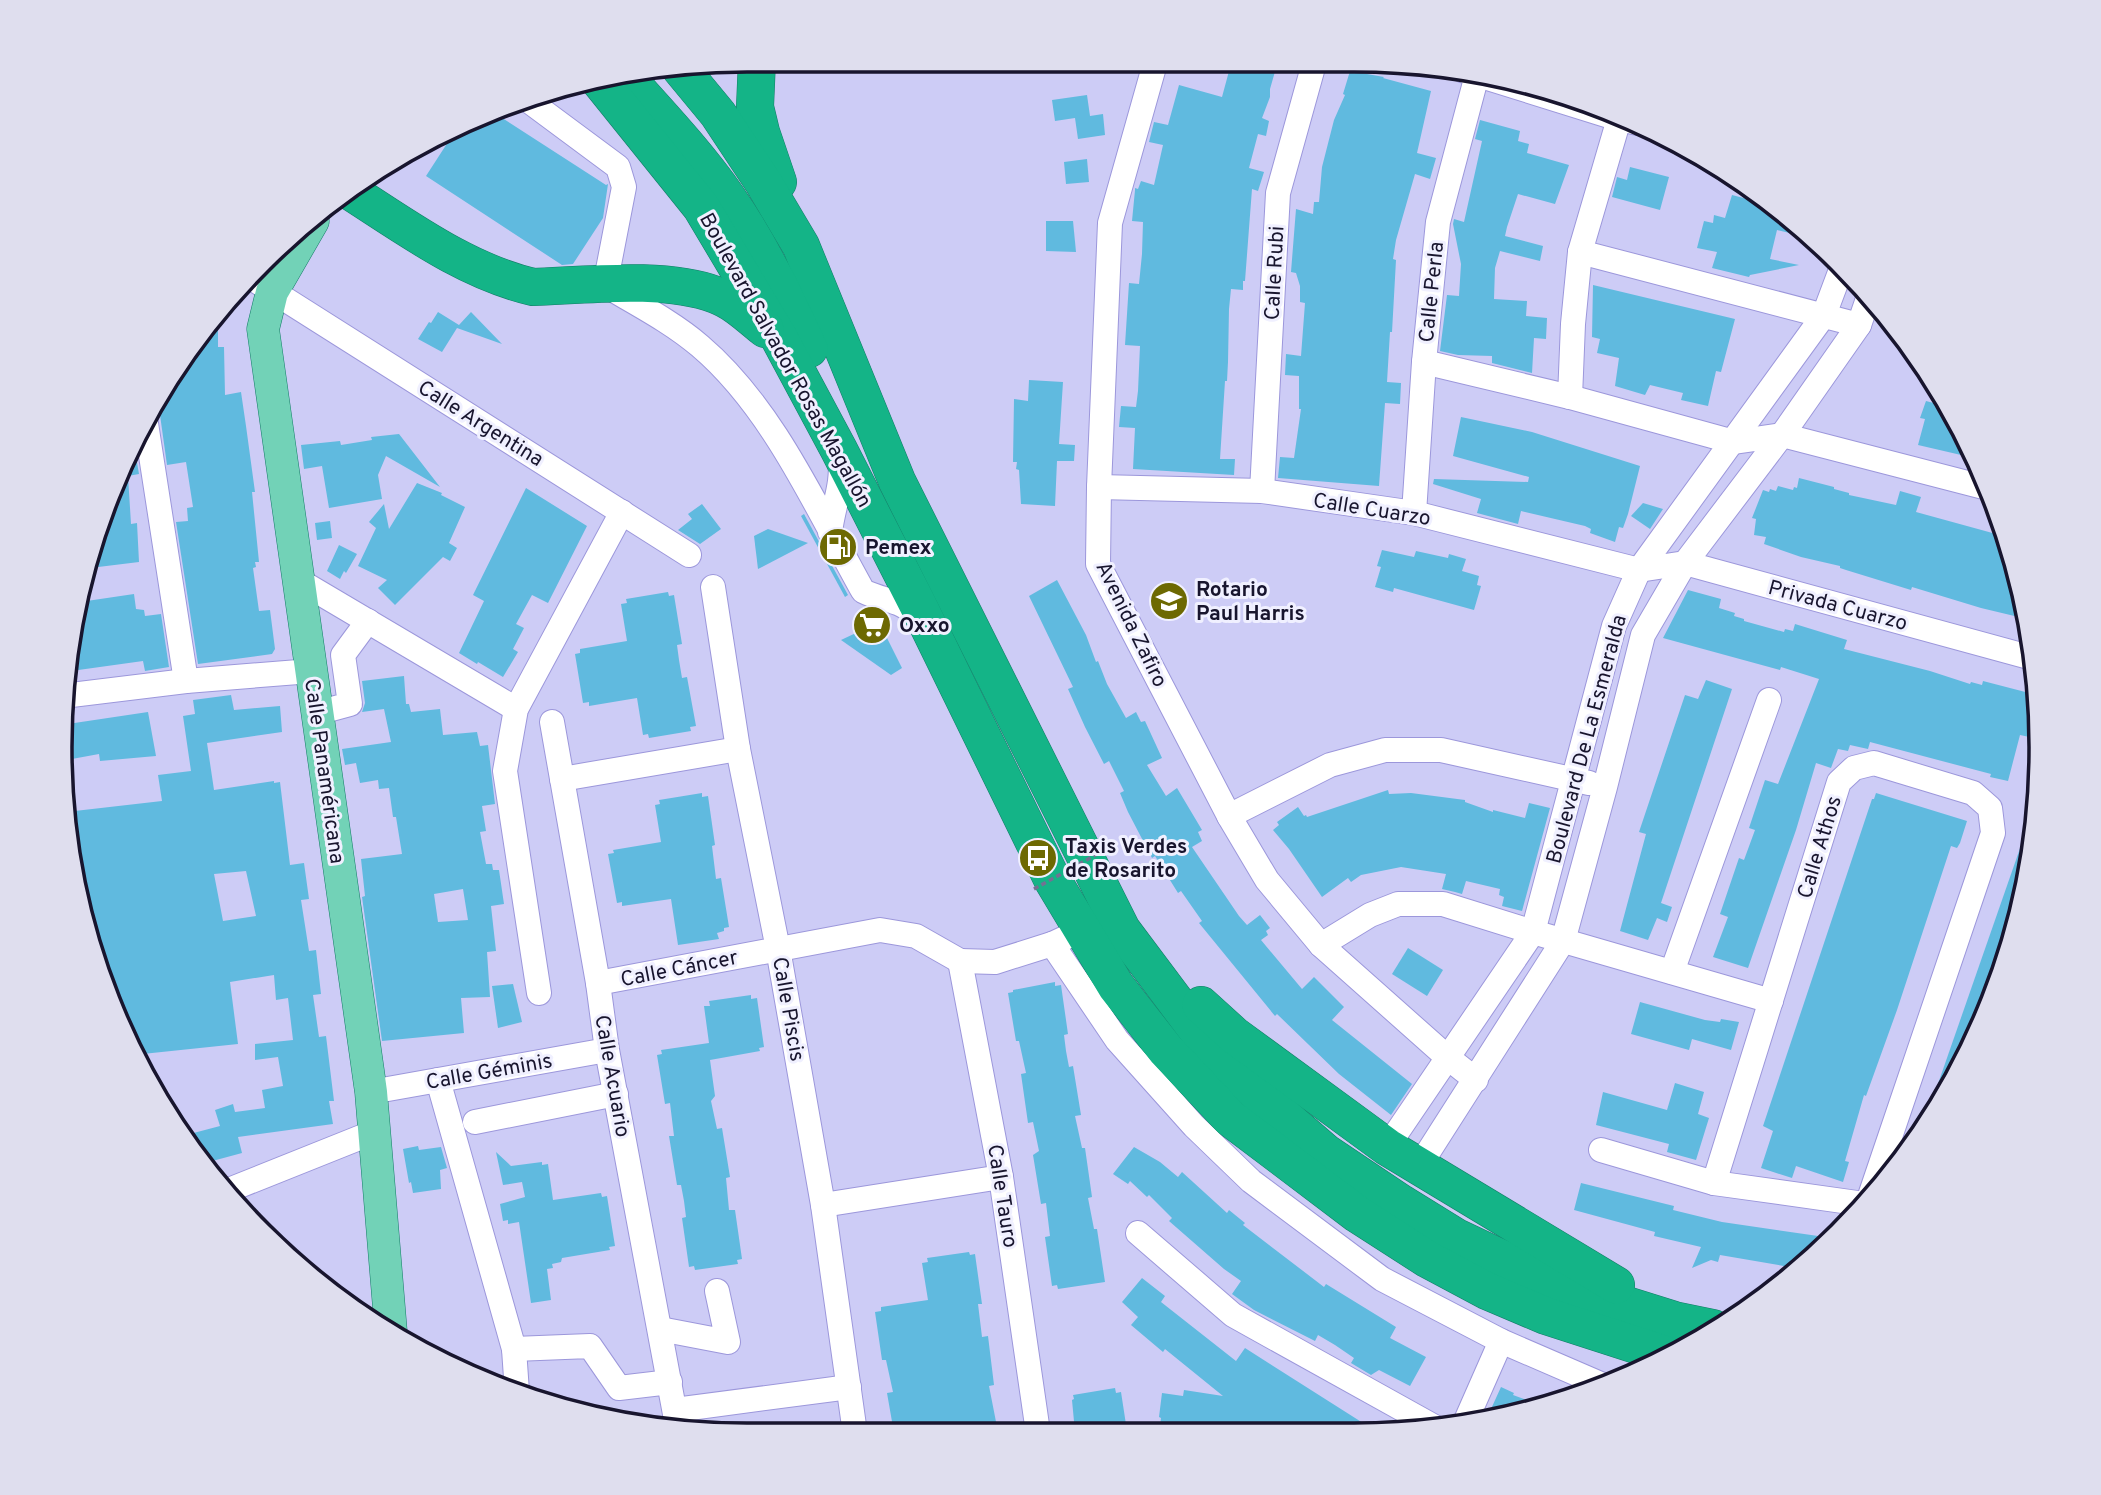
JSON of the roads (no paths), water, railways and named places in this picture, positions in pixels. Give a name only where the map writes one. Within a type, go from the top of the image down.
[{"type":"highway","points":[[756,72],[755,107],[761,132],[800,246]]},
{"type":"highway","name":"Boulevard Salvador Rosas Magallón","points":[[686,75],[718,114],[763,182],[800,246],[897,481],[1122,930],[1209,1046],[1259,1095],[1325,1152],[1456,1237],[1528,1270],[1594,1295],[1674,1320],[1702,1326]]},
{"type":"highway","points":[[656,78],[726,162],[759,209],[792,271],[843,401],[852,452],[866,504]]},
{"type":"highway","points":[[631,83],[727,196],[776,278],[843,401],[897,481]]},
{"type":"highway","name":"Boulevard Salvador Rosas Magallón","points":[[605,88],[701,207],[779,338],[929,627],[1053,881],[1066,937],[1116,986],[1166,1050],[1230,1118],[1357,1214],[1427,1259],[1487,1291],[1585,1330],[1656,1352]]},
{"type":"highway","points":[[358,196],[456,256],[514,283],[533,287],[662,285],[695,288],[718,295],[740,308],[779,338]]},
{"type":"highway","points":[[1122,930],[1234,1035],[1387,1147],[1674,1320]]},
{"type":"main road","name":"Calle Panaméricana","points":[[283,258],[261,284],[264,339],[371,1092],[390,1320]]},
{"type":"street","name":"Avenida Zafiro","points":[[1153,72],[1110,223],[1098,487],[1098,564],[1229,816],[1266,880],[1321,945],[1476,1080]]},
{"type":"street","name":"Calle Rubi","points":[[1262,491],[1278,193],[1312,72]]},
{"type":"street","name":"Calle Perla","points":[[1414,513],[1423,362],[1438,222],[1467,82]]},
{"type":"street","points":[[536,106],[618,167],[624,187],[605,285],[700,346],[741,386],[764,416],[863,591],[897,601],[929,627]]},
{"type":"street","points":[[1570,397],[1580,252],[1626,129]]},
{"type":"street","points":[[1580,252],[1858,325]]},
{"type":"street","name":"Boulevard De La Esmeralda","points":[[1387,1147],[1533,932],[1614,626],[1639,570],[1825,315],[1838,278]]},
{"type":"street","name":"Calle Argentina","points":[[261,284],[690,555]]},
{"type":"street","name":"Boulevard De La Esmeralda","points":[[1418,1168],[1563,941],[1643,635],[1685,563],[1782,435],[1858,325],[1865,306]]},
{"type":"street","points":[[1423,362],[1570,397],[1734,442],[1782,435],[1976,485]]},
{"type":"street","points":[[148,436],[186,681]]},
{"type":"street","points":[[830,532],[832,515],[839,497],[839,450]]},
{"type":"street","name":"Calle Cuarzo","points":[[1098,487],[1262,491],[1414,513],[1639,570]]},
{"type":"street","points":[[539,993],[505,771],[516,709],[622,512]]},
{"type":"street","name":"Privada Cuarzo","points":[[1639,570],[1685,563],[2022,655]]},
{"type":"street","points":[[299,580],[516,709]]},
{"type":"street","name":"Calle Piscis","points":[[713,587],[738,748],[778,949],[823,1205],[854,1423]]},
{"type":"street","points":[[317,713],[350,705],[343,655],[368,621]]},
{"type":"street","points":[[74,695],[186,681],[311,671]]},
{"type":"street","points":[[1672,972],[1769,700]]},
{"type":"street","name":"Calle Acuario","points":[[552,722],[598,983],[607,1050],[676,1419]]},
{"type":"street","points":[[562,779],[738,748]]},
{"type":"street","points":[[1229,816],[1330,765],[1385,750],[1441,750],[1605,787]]},
{"type":"street","name":"Calle Athos","points":[[1714,1183],[1839,782],[1854,768],[1874,764],[1973,793],[1990,808],[1993,833],[1877,1174]]},
{"type":"street","points":[[1321,945],[1370,915],[1398,904],[1443,904],[1771,1000]]},
{"type":"street","name":"Calle Cáncer","points":[[598,983],[880,930],[916,936],[960,961]]},
{"type":"street","points":[[960,961],[995,962],[1066,937],[1125,1049],[1194,1126],[1251,1181],[1382,1279],[1501,1341],[1591,1380]]},
{"type":"street","name":"Calle Tauro","points":[[960,961],[1001,1177],[1037,1423]]},
{"type":"street","name":"Calle Géminis","points":[[371,1092],[607,1050]]},
{"type":"street","points":[[438,1080],[514,1349],[516,1382]]},
{"type":"street","points":[[475,1122],[616,1094]]},
{"type":"street","points":[[235,1188],[374,1132]]},
{"type":"street","points":[[1601,1150],[1714,1183],[1853,1202]]},
{"type":"street","points":[[823,1205],[1001,1177]]},
{"type":"street","points":[[1138,1233],[1233,1315],[1421,1419]]},
{"type":"street","points":[[660,1329],[727,1342],[717,1291]]},
{"type":"street","points":[[1469,1413],[1501,1341]]},
{"type":"street","points":[[514,1349],[590,1346],[619,1388],[670,1382]]},
{"type":"street","points":[[680,1419],[849,1387]]},
{"type":"place","name":"Pemex","points":[[838,547]]},
{"type":"place","name":"Rotario Paul Harris","points":[[1169,601]]},
{"type":"place","name":"Oxxo","points":[[872,625]]},
{"type":"place","name":"Taxis Verdes de Rosarito","points":[[1038,858]]}]
